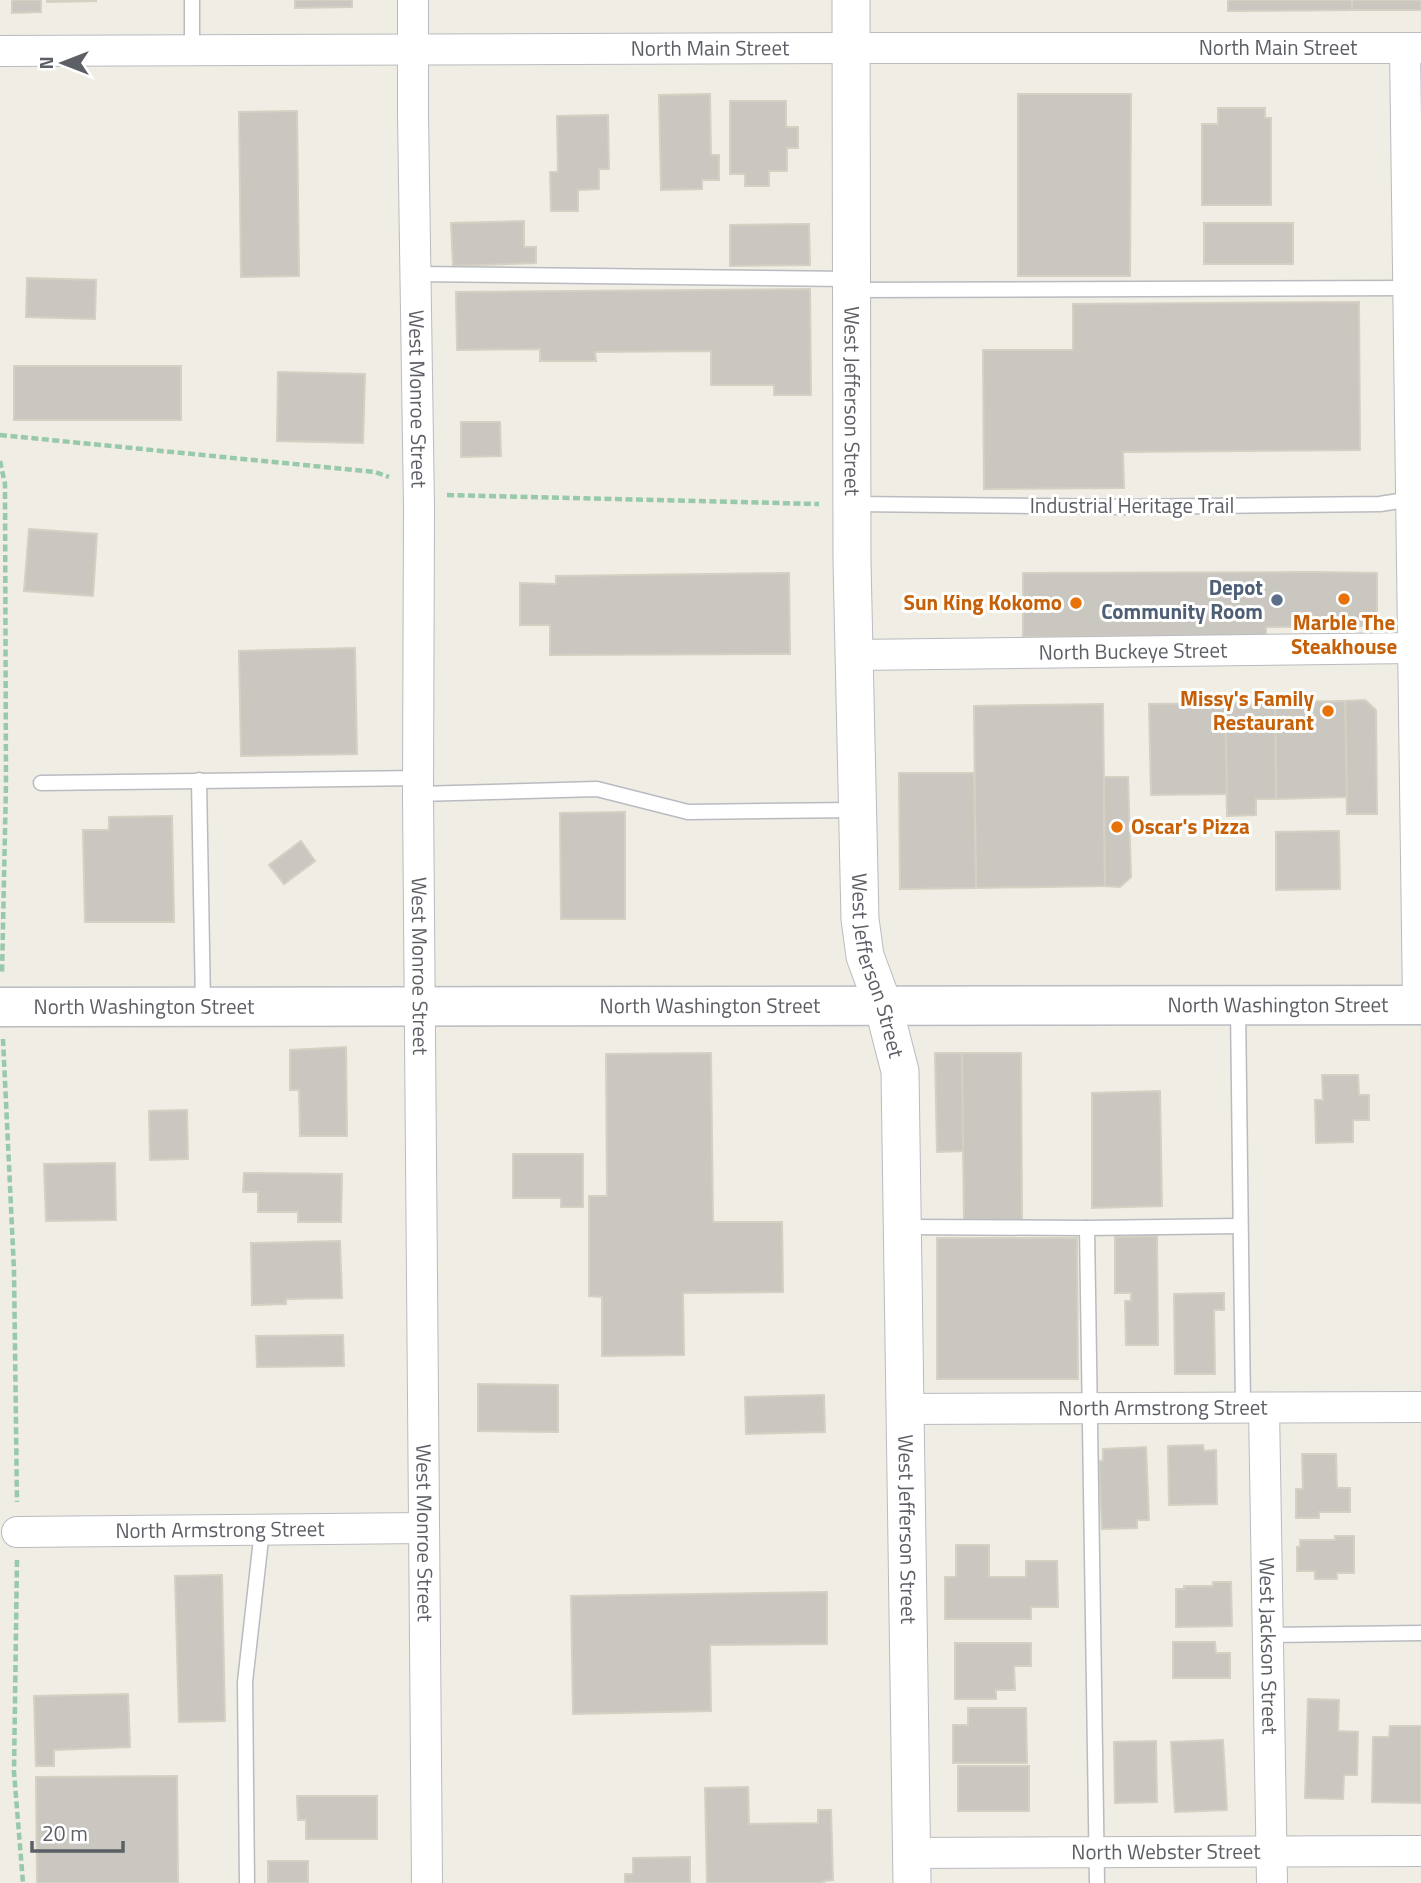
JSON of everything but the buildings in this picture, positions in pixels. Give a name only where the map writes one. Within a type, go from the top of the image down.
[{"type":"main road","name":"North Washington Street","points":[[1,1007],[1419,1005]]},
{"type":"street","name":"West Monroe Street","points":[[413,0],[419,507],[418,786],[427,1883]]},
{"type":"street","name":"West Jefferson Street","points":[[851,0],[853,655],[858,810],[865,956],[884,1005],[900,1072],[912,1868]]},
{"type":"street","name":"North Main Street","points":[[0,51],[1413,48]]},
{"type":"street","points":[[1413,48],[1409,288],[1412,499],[1417,557],[1413,648],[1419,1005]]},
{"type":"street","name":"North Buckeye Street","points":[[853,655],[1413,648]]},
{"type":"street","name":"North Armstrong Street","points":[[904,1409],[1421,1407]]},
{"type":"street","name":"West Jackson Street","points":[[1254,1408],[1268,1635],[1272,1883]]},
{"type":"street","name":"North Armstrong Street","points":[[18,1532],[424,1528]]},
{"type":"street","name":"North Webster Street","points":[[912,1868],[1097,1868],[1271,1850],[1421,1851]]},
{"type":"lane","points":[[192,0],[192,51]]},
{"type":"lane","points":[[415,274],[851,284],[1409,288]]},
{"type":"lane","name":"Industrial Heritage Trail","points":[[852,505],[1124,507],[1380,504],[1412,499]]},
{"type":"lane","points":[[199,780],[203,1006]]},
{"type":"lane","points":[[41,783],[199,780],[597,789],[688,812],[858,810]]},
{"type":"lane","points":[[1238,1004],[1240,1226],[1254,1408]]},
{"type":"lane","points":[[902,1227],[1240,1226]]},
{"type":"lane","points":[[1087,1227],[1097,1868]]},
{"type":"lane","points":[[247,1883],[245,1682],[262,1530]]},
{"type":"lane","points":[[1268,1635],[1421,1633]]},
{"type":"path","points":[[0,461],[5,484],[6,784],[1,1007],[14,1270],[18,1532],[14,1772],[23,1883]]},
{"type":"place","name":"Marble The Steakhouse","points":[[1344,599]]},
{"type":"place","name":"Depot Community Room","points":[[1277,600]]},
{"type":"place","name":"Sun King Kokomo","points":[[1076,603]]},
{"type":"place","name":"Missy's Family Restaurant","points":[[1328,711]]},
{"type":"place","name":"Oscar's Pizza","points":[[1117,827]]}]
